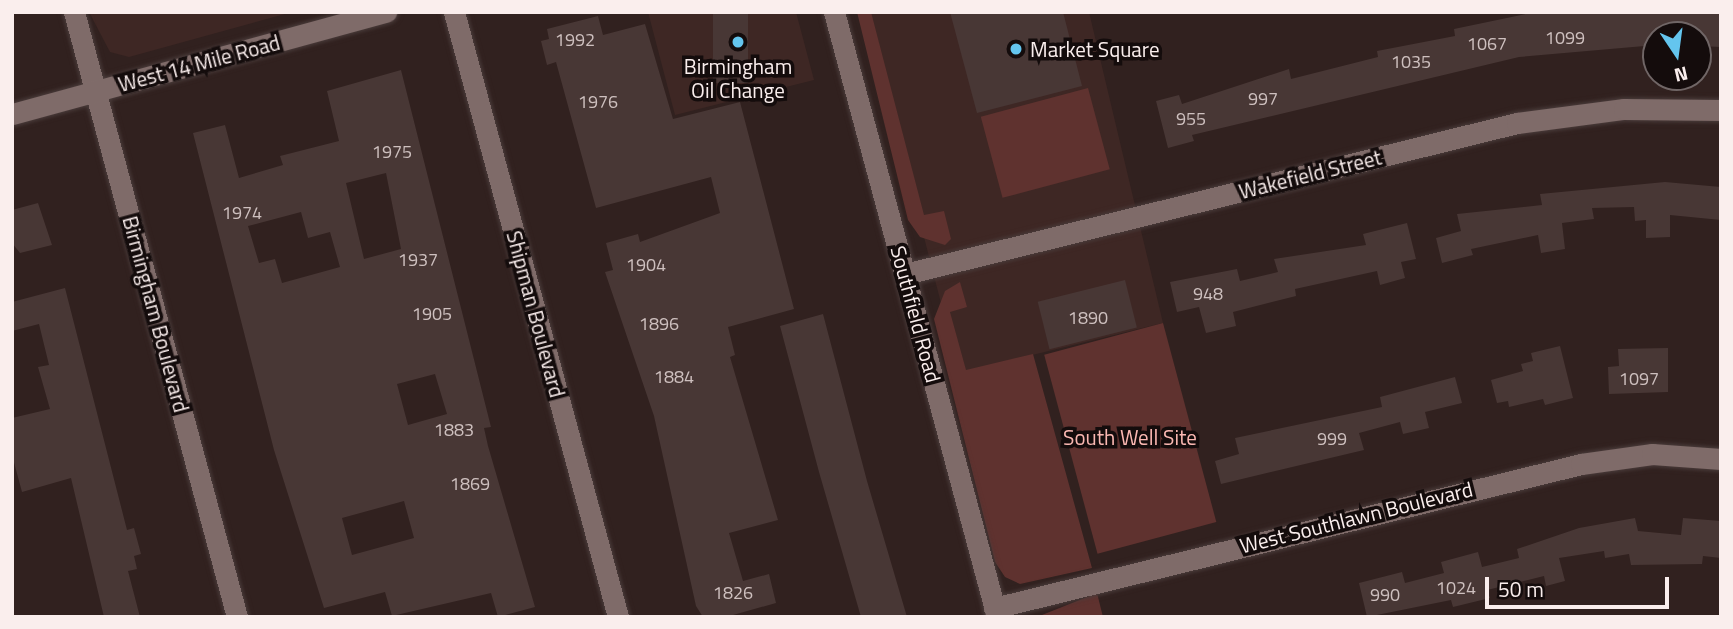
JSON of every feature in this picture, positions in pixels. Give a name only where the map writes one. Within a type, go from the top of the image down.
[{"type":"street","name":"Birmingham Boulevard","points":[[74,12],[237,617]]},
{"type":"street","name":"West 14 Mile Road","points":[[12,114],[386,12]]},
{"type":"street","name":"Shipman Boulevard","points":[[454,12],[618,617]]},
{"type":"street","name":"Southfield Road","points":[[834,12],[996,612]]},
{"type":"street","name":"Wakefield Street","points":[[905,274],[1517,123],[1623,109],[1721,110]]},
{"type":"street","name":"West Southlawn Boulevard","points":[[996,612],[1580,464],[1652,454],[1721,460]]},
{"type":"shaded area","points":[[89,12],[292,12],[129,57],[110,52]]},
{"type":"shaded area","points":[[648,12],[796,12],[814,80],[675,115]]},
{"type":"shaded area","points":[[866,12],[1089,12],[1163,323],[959,373]]},
{"type":"green space","points":[[857,12],[871,12],[924,215],[944,211],[951,239],[945,245],[920,237],[908,220]]},
{"type":"green space","points":[[1088,88],[1110,169],[1003,198],[981,117]]},
{"type":"green space","points":[[960,282],[967,307],[950,312],[966,370],[1033,354],[1092,568],[1020,584],[1005,577],[995,562],[934,319],[945,291]]},
{"type":"green space","name":"South Well Site","points":[[1163,323],[1216,522],[1098,554],[1044,355]]},
{"type":"green space","points":[[1097,593],[1103,617],[1037,617]]},
{"type":"building","name":"Birmingham Oil Change","points":[[713,12],[748,12],[748,83],[713,83]]},
{"type":"building","name":"Market Square","points":[[950,12],[1063,12],[1082,86],[977,113]]},
{"type":"building","points":[[1535,12],[1721,12],[1721,47],[1712,47],[1712,21],[1642,21],[1642,46],[1519,57],[1192,135],[1194,141],[1168,148],[1156,101],[1179,95],[1182,104],[1289,69],[1291,79],[1378,57],[1377,51],[1455,36],[1454,29]]},
{"type":"building","points":[[598,16],[603,35],[645,24],[673,119],[740,102],[794,309],[728,327],[735,355],[730,357],[778,520],[729,533],[743,581],[769,574],[776,603],[726,617],[703,617],[696,606],[654,416],[605,272],[613,270],[606,243],[638,234],[640,242],[720,213],[711,177],[596,208],[556,62],[547,65],[541,41],[549,39],[547,29]]},
{"type":"building","points":[[401,70],[491,427],[484,428],[488,446],[535,607],[498,617],[491,593],[392,616],[385,592],[324,608],[274,450],[193,133],[225,125],[239,178],[283,165],[280,156],[339,141],[327,91]],"holes":[[[386,173],[401,249],[364,259],[346,183]],[[301,212],[308,238],[330,232],[340,267],[282,283],[275,259],[259,263],[248,226]],[[435,374],[447,414],[408,425],[397,384]],[[404,501],[414,538],[352,555],[342,518]]]},
{"type":"building","points":[[1665,182],[1721,187],[1721,220],[1670,215],[1670,237],[1646,238],[1646,220],[1635,221],[1634,207],[1592,208],[1594,219],[1562,223],[1565,249],[1541,253],[1538,235],[1471,249],[1473,255],[1442,263],[1436,238],[1461,231],[1457,214],[1542,205],[1540,194]]},
{"type":"building","points":[[38,203],[52,245],[20,253],[12,243],[12,210]]},
{"type":"building","points":[[1407,223],[1416,259],[1401,262],[1405,278],[1380,285],[1377,271],[1295,289],[1296,296],[1233,312],[1236,326],[1206,333],[1199,307],[1177,312],[1170,282],[1237,269],[1240,281],[1278,272],[1274,259],[1366,245],[1363,234]]},
{"type":"building","points":[[1125,280],[1137,328],[1050,349],[1038,302]]},
{"type":"building","points":[[65,288],[127,530],[134,528],[141,554],[134,556],[137,569],[128,571],[140,617],[104,617],[71,478],[22,492],[12,455],[12,418],[50,409],[38,367],[49,365],[39,324],[12,331],[12,302]]},
{"type":"building","points":[[823,314],[867,481],[907,617],[861,617],[819,472],[780,326]]},
{"type":"building","points":[[1560,346],[1573,398],[1545,405],[1543,399],[1509,407],[1508,401],[1497,403],[1491,380],[1523,371],[1521,364],[1533,361],[1531,353]]},
{"type":"building","points":[[1668,348],[1668,392],[1609,394],[1608,367],[1619,366],[1618,349]]},
{"type":"building","points":[[1455,377],[1462,403],[1425,412],[1429,428],[1403,434],[1400,422],[1359,433],[1364,450],[1221,484],[1215,461],[1239,454],[1235,438],[1382,407],[1380,397]]},
{"type":"building","points":[[1635,518],[1638,531],[1681,535],[1683,518],[1721,521],[1721,558],[1703,556],[1702,564],[1631,565],[1629,554],[1605,558],[1604,551],[1559,558],[1565,581],[1546,586],[1544,576],[1487,590],[1490,598],[1453,607],[1451,600],[1367,617],[1359,583],[1402,572],[1405,583],[1444,573],[1441,562],[1478,552],[1482,567],[1519,558],[1517,549],[1579,528]]},
{"type":"place","name":"Birmingham Oil Change","points":[[738,42]]},
{"type":"place","name":"Market Square","points":[[1016,49]]}]
